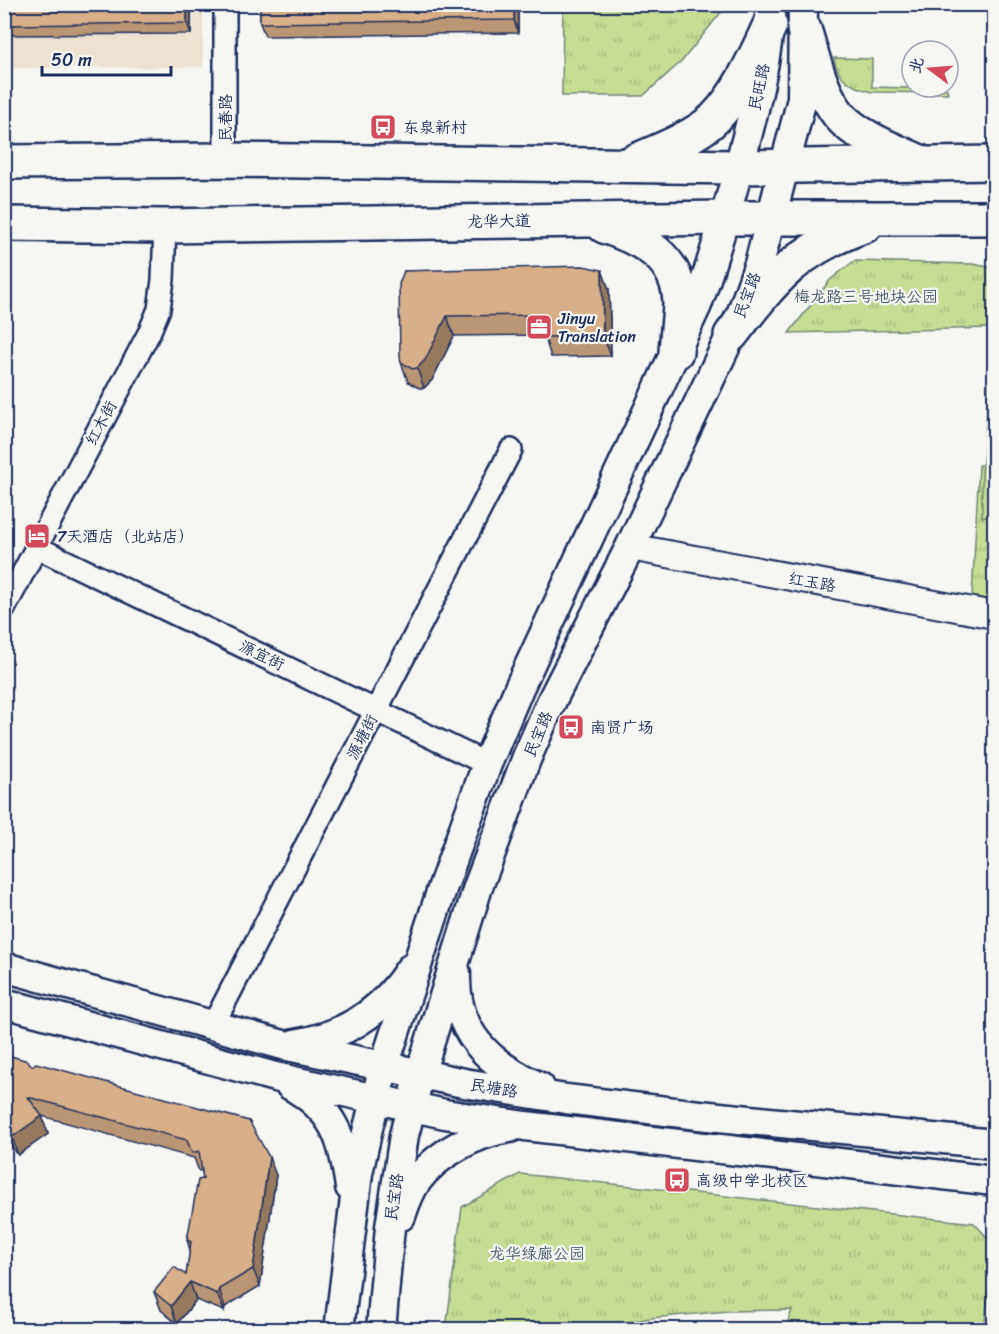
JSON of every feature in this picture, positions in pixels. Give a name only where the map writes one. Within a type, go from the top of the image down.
[{"type":"main road","points":[[624,166],[689,135],[714,119],[736,90],[753,61],[770,15]]},
{"type":"main road","name":"民旺路","points":[[739,167],[764,64],[770,15]]},
{"type":"main road","points":[[784,167],[802,99],[803,17]]},
{"type":"main road","points":[[803,17],[822,84],[840,117],[874,141],[925,164]]},
{"type":"main road","points":[[4,162],[225,160],[739,167],[994,163]]},
{"type":"main road","points":[[339,1329],[358,1173],[375,1099],[446,878],[487,764],[519,688],[697,305],[739,167]]},
{"type":"main road","name":"民宝路","points":[[381,1329],[387,1258],[400,1157],[420,1074],[482,877],[527,757],[553,698],[630,547],[731,335],[759,264],[784,167]]},
{"type":"main road","name":"龙华大道","points":[[4,224],[165,226],[724,218],[994,218]]},
{"type":"main road","points":[[731,335],[760,297],[789,266],[826,241],[885,219]]},
{"type":"main road","points":[[588,220],[638,239],[647,244],[663,260],[677,285],[680,303],[676,352]]},
{"type":"main road","points":[[283,1045],[317,1041],[339,1033],[365,1016],[382,1003],[401,983],[421,953]]},
{"type":"main road","points":[[456,958],[457,996],[466,1023],[477,1041],[493,1061],[501,1067],[566,1099]]},
{"type":"main road","name":"民塘路","points":[[4,967],[283,1045],[420,1074],[566,1099],[699,1115],[994,1144]]},
{"type":"main road","name":"民塘路","points":[[4,1003],[275,1077],[411,1108],[525,1126],[994,1180]]},
{"type":"main road","points":[[275,1077],[318,1103],[334,1125],[347,1170],[353,1212]]},
{"type":"main road","points":[[387,1258],[407,1198],[415,1182],[431,1165],[478,1136],[495,1130],[525,1126]]},
{"type":"street","name":"民春路","points":[[225,4],[225,160]]},
{"type":"street","name":"红木街","points":[[4,609],[159,309],[164,280],[165,226]]},
{"type":"street","name":"源塘街","points":[[213,1024],[511,450]]},
{"type":"street","name":"源宜街","points":[[36,547],[487,764]]},
{"type":"street","name":"红玉路","points":[[630,547],[994,615]]},
{"type":"shaded area","points":[[4,5],[203,5],[203,67],[5,68]]},
{"type":"green space","points":[[563,4],[727,5],[682,61],[643,96],[562,96]]},
{"type":"green space","points":[[834,58],[872,59],[872,87],[900,88],[900,92],[872,92],[852,85],[842,77]]},
{"type":"green space","name":"梅龙路三号地块公园","points":[[854,261],[972,264],[994,268],[994,601],[972,597],[979,465],[983,464],[993,328],[789,333],[830,280]]},
{"type":"green space","points":[[982,467],[994,467],[994,517],[982,517]]},
{"type":"green space","name":"龙华绿廊公园","points":[[520,1174],[974,1223],[994,1245],[984,1329],[785,1329],[792,1310],[728,1311],[651,1318],[587,1329],[446,1329],[462,1207]]},
{"type":"green space","points":[[259,1321],[258,1329],[219,1329]]},
{"type":"building","points":[[4,4],[187,4],[187,23],[4,25]]},
{"type":"building","points":[[260,4],[514,4],[514,20],[260,23]]},
{"type":"building","points":[[989,4],[994,4],[994,54],[991,54]]},
{"type":"building","points":[[583,266],[602,270],[603,336],[544,337],[543,315],[447,316],[425,360],[417,368],[412,369],[401,362],[399,284],[404,271]]},
{"type":"building","points":[[4,1054],[28,1061],[32,1066],[36,1063],[249,1121],[269,1157],[253,1269],[219,1289],[217,1294],[190,1282],[171,1306],[154,1292],[174,1267],[186,1275],[191,1242],[187,1240],[198,1180],[203,1179],[199,1151],[192,1153],[187,1140],[28,1097],[42,1116],[12,1137],[4,1127]]},
{"type":"place","name":"东泉新村","points":[[383,127]]},
{"type":"place","name":"Jinyu Translation","points":[[539,327]]},
{"type":"place","name":"7天酒店（北站店）","points":[[37,536]]},
{"type":"place","name":"南贤广场","points":[[571,727]]},
{"type":"place","name":"高级中学北校区","points":[[677,1180]]}]
